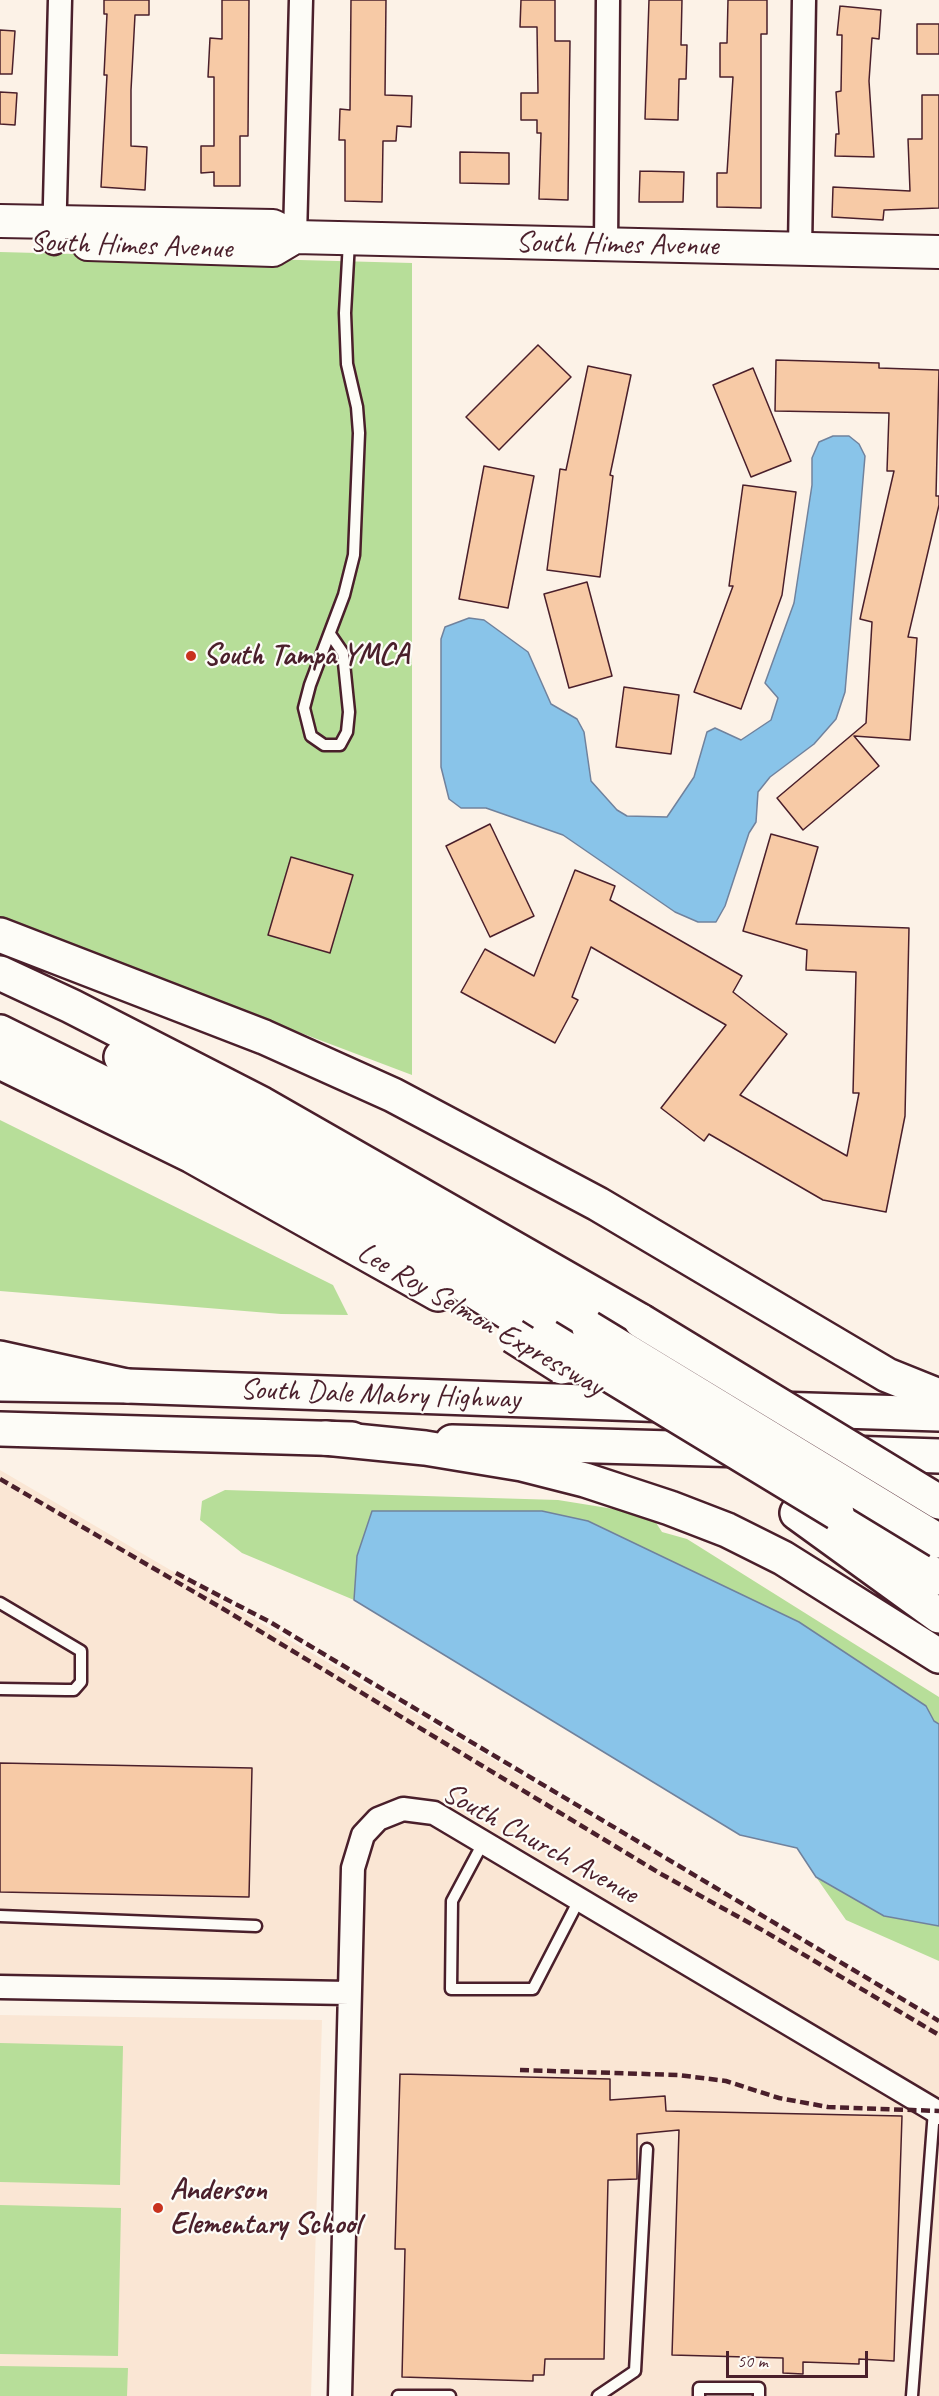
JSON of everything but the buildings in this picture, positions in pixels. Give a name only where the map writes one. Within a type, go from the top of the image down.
[{"type":"main road","points":[[0,935],[264,1037],[393,1095],[598,1204],[878,1370],[939,1396]]},
{"type":"main road","points":[[0,973],[262,1104],[641,1321],[939,1502]]},
{"type":"main road","name":"Lee Roy Selmon Expressway","points":[[0,993],[149,1072],[412,1218],[939,1541]]},
{"type":"main road","points":[[0,1032],[154,1108],[364,1222],[939,1578]]},
{"type":"main road","name":"Lee Roy Selmon Expressway","points":[[0,1062],[192,1156],[513,1336],[797,1513],[939,1616]]},
{"type":"main road","points":[[0,1358],[127,1386]]},
{"type":"main road","name":"South Dale Mabry Highway","points":[[0,1384],[127,1386],[939,1414]]},
{"type":"main road","name":"South Dale Mabry Highway","points":[[0,1429],[939,1456]]},
{"type":"main road","points":[[325,1438],[413,1446],[512,1462],[585,1480],[661,1504],[727,1530],[783,1558],[939,1656]]},
{"type":"main road","points":[[837,1513],[939,1567]]},
{"type":"street","points":[[54,233],[60,0]]},
{"type":"street","points":[[295,237],[301,0]]},
{"type":"street","points":[[606,244],[608,0]]},
{"type":"street","points":[[800,249],[804,0]]},
{"type":"street","name":"South Himes Avenue","points":[[0,221],[54,233],[273,250],[295,237],[939,252]]},
{"type":"street","name":"South Himes Avenue","points":[[0,242],[54,233]]},
{"type":"street","name":"South Church Avenue","points":[[340,2396],[353,1868],[363,1834],[378,1819],[402,1809],[434,1813],[937,2112]]},
{"type":"street","points":[[0,1987],[349,1993]]},
{"type":"lane","points":[[330,633],[344,653],[349,712],[347,732],[340,745],[324,745],[312,736],[304,708],[330,633],[344,595],[354,555],[359,433],[357,407],[347,354],[345,313],[349,238]]},
{"type":"lane","points":[[0,1603],[81,1651],[81,1682],[74,1689],[0,1689]]},
{"type":"lane","points":[[484,1841],[452,1901],[451,1989],[533,1989],[580,1898]]},
{"type":"lane","points":[[0,1916],[256,1926]]},
{"type":"lane","points":[[912,2396],[937,2112]]},
{"type":"lane","points":[[598,2396],[635,2370],[647,2149]]},
{"type":"lane","points":[[699,2396],[699,2388],[759,2388],[759,2396]]},
{"type":"lane","points":[[398,2396],[450,2396]]},
{"type":"shaded area","points":[[0,1470],[939,2021],[939,2102],[439,1805],[370,1812],[352,1832],[342,1868],[338,1983],[0,1977]]},
{"type":"shaded area","points":[[404,1819],[430,1823],[478,1849],[939,2125],[939,2396],[351,2396],[364,1870],[373,1839],[385,1827]]},
{"type":"shaded area","name":"Anderson Elementary School","points":[[0,2015],[322,2020],[311,2396],[0,2396]]},
{"type":"green space","name":"South Tampa YMCA","points":[[0,252],[412,263],[412,1075],[0,919]]},
{"type":"green space","points":[[0,1120],[333,1285],[348,1315],[281,1314],[0,1291]]},
{"type":"green space","points":[[225,1490],[558,1500],[651,1515],[662,1532],[687,1539],[939,1697],[939,1724],[934,1722],[926,1706],[799,1622],[588,1521],[542,1511],[357,1556],[354,1600],[242,1553],[200,1520],[202,1501]]},
{"type":"green space","points":[[816,1877],[884,1916],[939,1926],[939,1961],[846,1920]]},
{"type":"green space","points":[[0,2043],[123,2046],[120,2185],[0,2182]]},
{"type":"green space","points":[[0,2205],[121,2208],[118,2356],[0,2354]]},
{"type":"green space","points":[[0,2366],[128,2368],[127,2396],[0,2396]]},
{"type":"water","points":[[833,436],[849,436],[859,444],[865,456],[845,692],[836,719],[814,744],[770,777],[758,792],[756,822],[749,833],[725,906],[716,922],[698,922],[675,912],[563,835],[486,808],[461,808],[449,799],[441,767],[441,639],[445,627],[469,618],[484,620],[528,652],[551,704],[577,719],[584,732],[591,781],[617,810],[627,816],[667,817],[694,777],[707,732],[715,728],[741,740],[771,720],[778,698],[765,683],[794,603],[812,485],[812,458],[819,442]]},
{"type":"water","points":[[372,1511],[542,1511],[588,1521],[799,1622],[926,1706],[934,1721],[939,1724],[939,1926],[884,1916],[816,1877],[797,1848],[740,1835],[354,1600],[357,1556]]},
{"type":"railway","points":[[0,1479],[220,1607],[661,1874],[764,1931],[939,2035]]},
{"type":"railway","points":[[176,1573],[270,1622],[939,2021]]},
{"type":"railway","points":[[520,2070],[678,2075],[726,2081],[779,2098],[828,2107],[939,2111]]},
{"type":"place","name":"South Tampa YMCA","points":[[191,656]]},
{"type":"place","name":"Anderson Elementary School","points":[[158,2208]]}]
